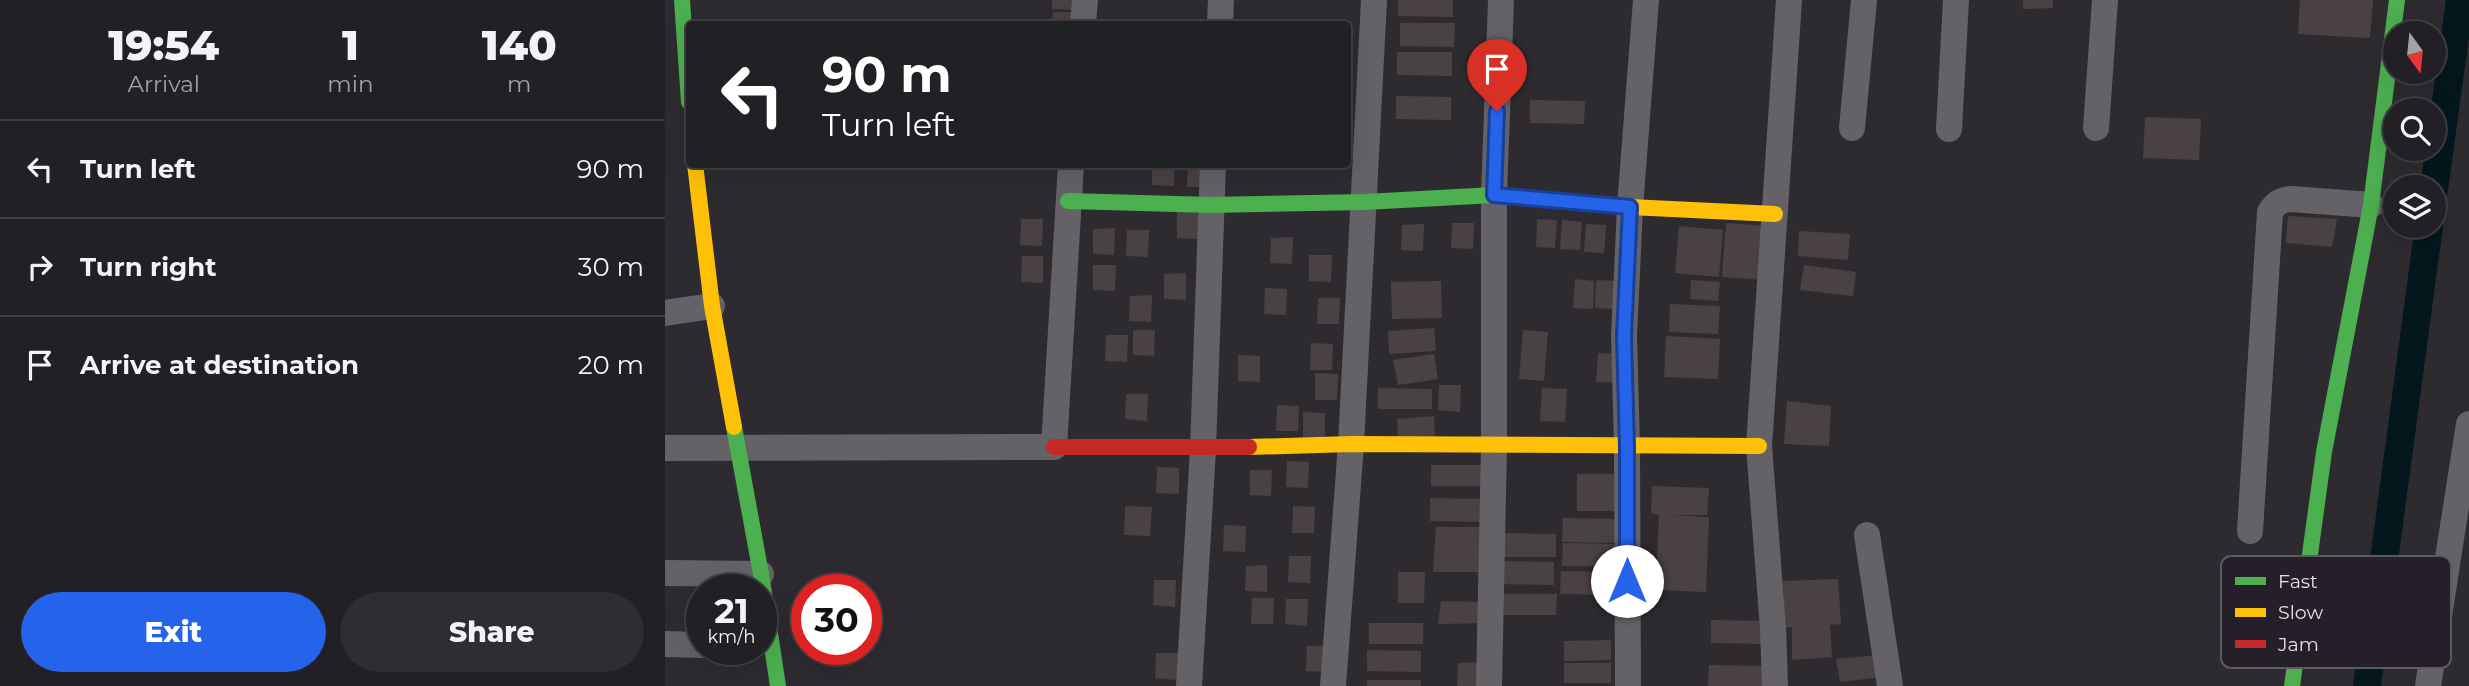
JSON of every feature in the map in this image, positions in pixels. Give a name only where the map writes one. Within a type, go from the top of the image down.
[{"type":"street","points":[[682,0],[675,57],[686,92]]},
{"type":"street","points":[[1083,21],[1085,0]]},
{"type":"street","points":[[1220,21],[1221,0]]},
{"type":"street","points":[[1333,686],[1351,444],[1374,0]]},
{"type":"street","points":[[1489,686],[1495,446],[1494,195],[1501,0]]},
{"type":"street","points":[[1628,686],[1624,336],[1630,207],[1646,0]]},
{"type":"street","points":[[1775,686],[1759,446],[1789,0]]},
{"type":"street","points":[[1852,128],[1864,0]]},
{"type":"street","points":[[1949,129],[1956,0]]},
{"type":"street","points":[[2096,128],[2105,0]]},
{"type":"street","points":[[2310,556],[2324,452],[2371,205],[2397,0]]},
{"type":"street","points":[[665,573],[761,574],[712,306],[695,168]]},
{"type":"street","points":[[1054,447],[1071,168]]},
{"type":"street","points":[[1188,686],[1203,449],[1213,168]]},
{"type":"street","points":[[1068,201],[1211,205],[1365,202],[1494,195],[1630,207],[1775,214]]},
{"type":"street","points":[[2250,531],[2270,212],[2276,204],[2291,199],[2371,205]]},
{"type":"street","points":[[665,313],[712,306]]},
{"type":"street","points":[[2448,556],[2469,424]]},
{"type":"street","points":[[665,448],[1203,449],[1351,444],[1759,446]]},
{"type":"street","points":[[1867,535],[1890,686]]},
{"type":"street","points":[[665,644],[686,645]]},
{"type":"street","points":[[772,665],[777,685]]},
{"type":"street","points":[[2292,686],[2294,668]]},
{"type":"street","points":[[2428,686],[2431,668]]},
{"type":"building","points":[[1052,0],[1074,0],[1074,10],[1052,9]]},
{"type":"building","points":[[1398,0],[1453,0],[1453,17],[1398,16]]},
{"type":"building","points":[[2023,0],[2053,0],[2053,8],[2023,9]]},
{"type":"building","points":[[2300,0],[2373,0],[2370,38],[2298,34]]},
{"type":"building","points":[[1053,12],[1074,12],[1074,21],[1052,21]]},
{"type":"building","points":[[1400,23],[1455,23],[1454,47],[1400,46]]},
{"type":"building","points":[[1397,52],[1452,52],[1452,76],[1397,75]]},
{"type":"building","points":[[1396,96],[1451,97],[1451,120],[1396,119]]},
{"type":"building","points":[[1530,100],[1585,101],[1584,124],[1530,123]]},
{"type":"building","points":[[2145,117],[2201,119],[2199,160],[2143,158]]},
{"type":"building","points":[[1152,168],[1174,168],[1174,186],[1152,185]]},
{"type":"building","points":[[1188,168],[1210,168],[1209,187],[1187,187]]},
{"type":"building","points":[[1177,212],[1199,212],[1199,239],[1177,238]]},
{"type":"building","points":[[2288,216],[2337,219],[2332,247],[2286,243]]},
{"type":"building","points":[[1021,219],[1043,219],[1042,246],[1020,245]]},
{"type":"building","points":[[1537,219],[1557,220],[1555,248],[1536,247]]},
{"type":"building","points":[[1562,220],[1582,222],[1580,250],[1560,249]]},
{"type":"building","points":[[1452,223],[1474,223],[1473,249],[1451,248]]},
{"type":"building","points":[[1726,223],[1768,226],[1764,280],[1722,277]]},
{"type":"building","points":[[1424,224],[1423,251],[1401,250],[1402,225]]},
{"type":"building","points":[[1586,224],[1606,225],[1604,253],[1584,252]]},
{"type":"building","points":[[1679,226],[1723,230],[1719,277],[1675,273]]},
{"type":"building","points":[[1115,228],[1114,255],[1093,254],[1093,229]]},
{"type":"building","points":[[1127,230],[1149,230],[1148,257],[1126,256]]},
{"type":"building","points":[[1799,231],[1850,234],[1848,260],[1798,256]]},
{"type":"building","points":[[1293,237],[1292,264],[1270,263],[1271,238]]},
{"type":"building","points":[[1309,255],[1332,255],[1331,282],[1309,281]]},
{"type":"building","points":[[1022,256],[1043,256],[1043,283],[1021,282]]},
{"type":"building","points":[[1093,265],[1116,265],[1115,291],[1093,290]]},
{"type":"building","points":[[1804,265],[1856,272],[1853,296],[1800,290]]},
{"type":"building","points":[[1186,273],[1186,300],[1164,299],[1164,274]]},
{"type":"building","points":[[1575,279],[1594,281],[1593,309],[1573,308]]},
{"type":"building","points":[[1596,280],[1616,281],[1614,309],[1595,308]]},
{"type":"building","points":[[1691,280],[1720,282],[1718,301],[1690,299]]},
{"type":"building","points":[[1441,281],[1442,318],[1392,319],[1391,282]]},
{"type":"building","points":[[1265,288],[1287,289],[1286,315],[1264,314]]},
{"type":"building","points":[[1152,295],[1151,322],[1129,321],[1130,296]]},
{"type":"building","points":[[1318,298],[1340,298],[1339,324],[1317,324]]},
{"type":"building","points":[[1670,304],[1720,306],[1718,334],[1669,332]]},
{"type":"building","points":[[1434,328],[1436,351],[1389,354],[1388,331]]},
{"type":"building","points":[[1133,330],[1155,330],[1154,356],[1133,355]]},
{"type":"building","points":[[1523,330],[1548,332],[1544,381],[1519,379]]},
{"type":"building","points":[[1106,335],[1128,335],[1127,362],[1105,361]]},
{"type":"building","points":[[1666,336],[1720,339],[1718,379],[1664,377]]},
{"type":"building","points":[[1311,343],[1333,344],[1332,370],[1310,370]]},
{"type":"building","points":[[1598,353],[1617,354],[1616,382],[1596,382]]},
{"type":"building","points":[[1434,354],[1438,379],[1398,385],[1393,360]]},
{"type":"building","points":[[1238,355],[1260,356],[1260,382],[1238,381]]},
{"type":"building","points":[[1315,373],[1338,374],[1337,400],[1315,400]]},
{"type":"building","points":[[1439,385],[1461,385],[1460,412],[1438,410]]},
{"type":"building","points":[[1378,388],[1432,389],[1432,409],[1378,409]]},
{"type":"building","points":[[1542,388],[1567,389],[1565,422],[1540,421]]},
{"type":"building","points":[[1126,394],[1148,394],[1147,421],[1125,419]]},
{"type":"building","points":[[1787,401],[1831,406],[1829,446],[1784,444]]},
{"type":"building","points":[[1277,405],[1299,406],[1298,431],[1276,431]]},
{"type":"building","points":[[1303,412],[1325,413],[1325,439],[1303,438]]},
{"type":"building","points":[[1434,416],[1435,437],[1398,439],[1397,419]]},
{"type":"building","points":[[1287,461],[1309,462],[1308,488],[1286,487]]},
{"type":"building","points":[[1431,465],[1485,465],[1485,486],[1431,486]]},
{"type":"building","points":[[1157,467],[1179,468],[1179,494],[1156,493]]},
{"type":"building","points":[[1250,470],[1272,470],[1271,496],[1250,495]]},
{"type":"building","points":[[1577,474],[1618,474],[1617,511],[1577,511]]},
{"type":"building","points":[[1652,486],[1709,488],[1707,515],[1671,515],[1709,517],[1706,592],[1656,590],[1659,515],[1651,513]]},
{"type":"building","points":[[1430,498],[1485,499],[1485,522],[1430,521]]},
{"type":"building","points":[[1125,506],[1152,507],[1150,536],[1124,535]]},
{"type":"building","points":[[1293,506],[1315,507],[1314,533],[1292,533]]},
{"type":"building","points":[[1563,518],[1617,519],[1617,543],[1562,542]]},
{"type":"building","points":[[1224,525],[1246,526],[1245,552],[1223,551]]},
{"type":"building","points":[[1436,527],[1490,527],[1488,572],[1433,572]]},
{"type":"building","points":[[1502,533],[1556,534],[1556,557],[1501,557]]},
{"type":"building","points":[[1563,543],[1617,544],[1617,567],[1562,566]]},
{"type":"building","points":[[1289,556],[1311,556],[1310,583],[1288,582]]},
{"type":"building","points":[[1499,561],[1554,562],[1554,585],[1499,584]]},
{"type":"building","points":[[1267,565],[1267,592],[1245,591],[1246,566]]},
{"type":"building","points":[[1561,571],[1616,572],[1616,595],[1560,594]]},
{"type":"building","points":[[1398,572],[1425,572],[1424,603],[1398,603]]},
{"type":"building","points":[[1838,579],[1841,624],[1830,625],[1832,657],[1792,660],[1792,627],[1785,627],[1783,581]]},
{"type":"building","points":[[1154,580],[1176,580],[1175,607],[1153,605]]},
{"type":"building","points":[[1502,594],[1557,594],[1556,615],[1502,615]]},
{"type":"building","points":[[1252,598],[1274,598],[1273,624],[1251,624]]},
{"type":"building","points":[[1286,599],[1308,599],[1307,626],[1285,624]]},
{"type":"building","points":[[1441,601],[1490,602],[1489,623],[1438,624]]},
{"type":"building","points":[[1711,620],[1766,621],[1766,644],[1711,643]]},
{"type":"building","points":[[1369,623],[1423,623],[1423,644],[1369,644]]},
{"type":"building","points":[[1611,640],[1611,660],[1564,661],[1564,641]]},
{"type":"building","points":[[1307,646],[1329,646],[1328,672],[1306,671]]},
{"type":"building","points":[[1367,650],[1421,651],[1421,672],[1367,671]]},
{"type":"building","points":[[1156,653],[1178,653],[1177,680],[1155,678]]},
{"type":"building","points":[[1880,655],[1883,677],[1840,682],[1836,659]]},
{"type":"building","points":[[1480,662],[1479,686],[1457,686],[1458,663]]},
{"type":"building","points":[[1564,663],[1611,663],[1611,683],[1564,683]]},
{"type":"building","points":[[1709,665],[1764,666],[1763,686],[1708,686]]},
{"type":"building","points":[[1367,680],[1421,680],[1421,686],[1367,686]]},
{"type":"waterway","points":[[2436,175],[2460,0]]},
{"type":"waterway","points":[[2385,556],[2427,238]]},
{"type":"waterway","points":[[2367,686],[2369,668]]},
{"type":"traffic: fast","points":[[682,0],[686,58]]},
{"type":"traffic: fast","points":[[2310,556],[2324,452],[2371,205],[2397,0]]},
{"type":"traffic: fast","points":[[1068,201],[1211,205],[1365,202],[1494,195],[1550,200]]},
{"type":"traffic: fast","points":[[734,427],[778,686]]},
{"type":"traffic: fast","points":[[2292,686],[2294,668]]},
{"type":"traffic: slow","points":[[695,168],[712,306],[734,427]]},
{"type":"traffic: slow","points":[[1550,200],[1775,214]]},
{"type":"traffic: slow","points":[[1249,447],[1351,444],[1759,446]]},
{"type":"traffic: jam","points":[[1054,447],[1249,447]]},
{"type":"route","points":[[1497,111],[1494,195],[1630,207],[1624,336],[1627,581]]}]
